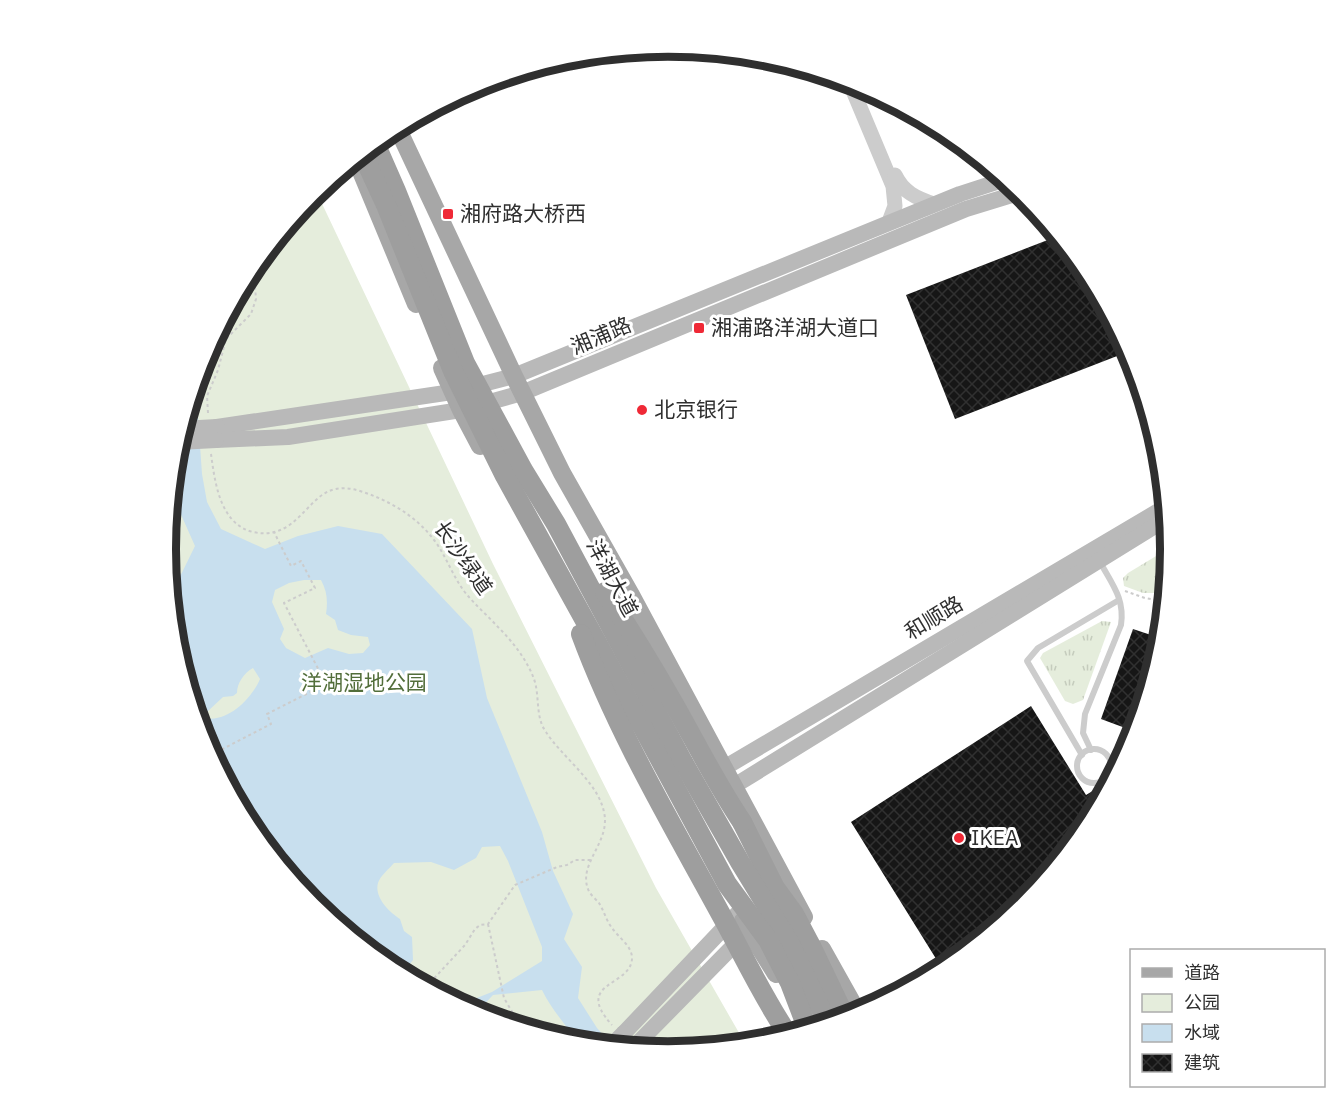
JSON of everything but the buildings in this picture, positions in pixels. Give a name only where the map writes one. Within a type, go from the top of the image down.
[{"type":"highway","name":"洋湖大道","points":[[379,152],[465,363],[523,470],[556,524],[683,762],[790,944],[825,1017]]},
{"type":"highway","name":"洋湖大道","points":[[366,161],[386,205],[453,371],[531,525],[605,656],[727,884],[768,940],[790,983],[806,1022]]},
{"type":"highway","points":[[556,524],[584,558],[675,706],[719,788],[742,822],[775,888],[794,914],[842,1011]]},
{"type":"highway","points":[[531,525],[567,597],[609,703],[656,798],[747,966],[784,1028]]},
{"type":"main road","name":"洋湖大道","points":[[401,136],[518,385],[562,473],[631,595],[748,815],[854,1006]]},
{"type":"main road","points":[[358,167],[461,410],[715,877],[750,930],[805,1023]]},
{"type":"main road","name":"湘浦路","points":[[191,430],[288,437],[461,410],[889,222],[996,182]]},
{"type":"main road","name":"湘浦路","points":[[189,439],[212,431],[452,392],[518,385],[966,209],[1011,195]]},
{"type":"main road","name":"和顺路","points":[[724,768],[1159,511]]},
{"type":"main road","name":"和顺路","points":[[734,786],[1160,523]]},
{"type":"main road","points":[[614,1039],[618,1029],[738,914]]},
{"type":"main road","points":[[640,1041],[750,930]]},
{"type":"street","points":[[854,93],[893,186],[895,206],[889,222]]},
{"type":"street","points":[[862,96],[899,183],[911,195],[934,204]]},
{"type":"lane","points":[[1091,750],[1083,733],[1085,714],[1121,624],[1123,611],[1118,594],[1100,562]]},
{"type":"lane","points":[[1082,755],[1028,661],[1038,648],[1119,600]]},
{"type":"lane","points":[[1103,780],[1093,783],[1084,779],[1078,770],[1079,759],[1091,750],[1102,752],[1110,760],[1110,767]]},
{"type":"path","points":[[219,750],[271,724],[267,714],[326,684],[284,603],[315,588],[311,580],[301,561],[291,566],[274,532],[262,534],[248,531],[229,518],[222,503],[212,467],[212,431],[207,396],[218,370],[226,339],[251,314],[256,298],[255,283]]},
{"type":"path","name":"长沙绿道","points":[[274,532],[289,525],[316,498],[339,488],[359,491],[407,512],[423,525],[437,544],[463,590],[520,653],[534,680],[540,717],[545,731],[597,793],[604,812],[605,831],[586,878],[589,891],[600,905],[611,927],[629,948],[632,958],[628,969],[603,988],[600,996],[599,1005],[605,1017],[618,1029]]},
{"type":"path","points":[[1121,588],[1129,593],[1158,600]]},
{"type":"path","points":[[515,1018],[504,998],[488,924],[515,885],[557,867],[567,866],[575,860],[592,860]]},
{"type":"path","points":[[432,981],[465,945],[475,929],[480,925],[488,924]]},
{"type":"green space","name":"洋湖湿地公园","points":[[321,201],[493,564],[656,888],[741,1037],[668,1042],[604,1038],[572,1033],[480,1005],[422,976],[369,940],[320,898],[298,874],[259,823],[227,767],[202,708],[185,646],[180,614],[176,550],[177,517],[185,453],[213,361],[242,303],[278,250]]},
{"type":"green space","points":[[1161,553],[1159,593],[1143,593],[1124,586],[1123,578]]},
{"type":"green space","points":[[1102,621],[1111,622],[1083,700],[1073,704],[1065,701],[1040,658],[1043,653]]},
{"type":"water","points":[[197,407],[202,474],[207,502],[221,529],[265,549],[298,536],[338,526],[382,534],[472,629],[487,698],[542,832],[553,871],[573,914],[564,939],[582,967],[578,998],[606,1038],[570,1033],[542,990],[493,995],[483,1006],[471,1000],[492,992],[542,961],[542,947],[500,846],[482,847],[476,858],[454,870],[431,862],[394,863],[381,878],[377,888],[380,899],[400,919],[404,931],[412,937],[413,960],[408,967],[344,920],[298,874],[259,823],[242,796],[206,718],[222,717],[245,701],[260,679],[253,668],[242,679],[237,693],[223,697],[207,712],[205,717],[202,708],[185,646],[177,583],[195,546],[178,508],[185,453]],"holes":[[[321,580],[325,588],[326,614],[335,620],[338,630],[351,635],[368,637],[370,645],[363,653],[349,654],[328,648],[305,658],[286,648],[280,639],[284,629],[272,602],[275,590],[289,583]]]},
{"type":"place","name":"湘府路大桥西","points":[[448,214]]},
{"type":"place","name":"湘浦路洋湖大道口","points":[[699,328]]},
{"type":"place","name":"北京银行","points":[[642,410]]},
{"type":"place","name":"IKEA","points":[[959,838]]}]
